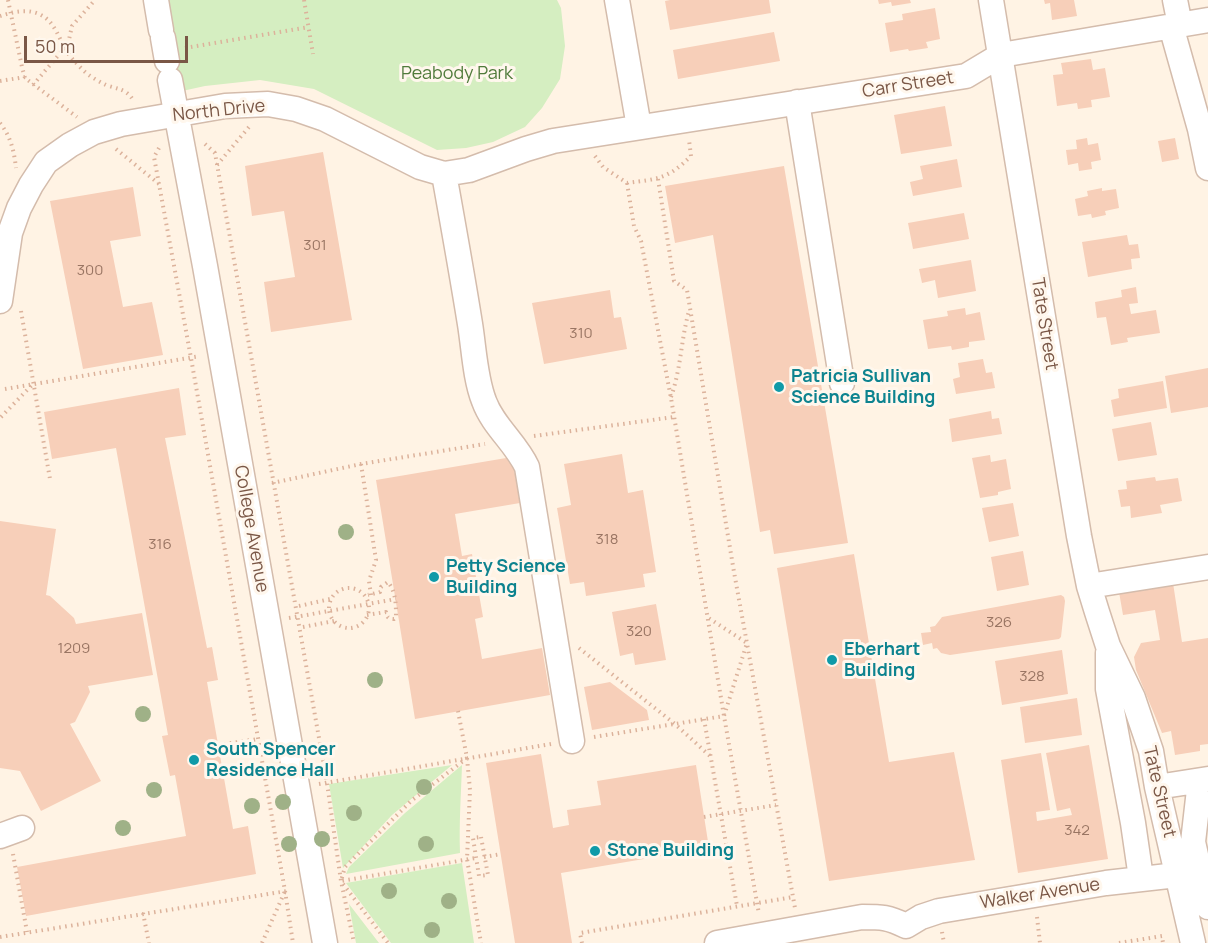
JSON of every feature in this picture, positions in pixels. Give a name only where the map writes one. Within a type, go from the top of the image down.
[{"type":"street","name":"College Avenue","points":[[156,0],[325,943]]},
{"type":"street","points":[[617,0],[639,127]]},
{"type":"street","name":"Tate Street","points":[[991,0],[1089,586],[1108,646],[1133,698],[1151,751],[1193,943]]},
{"type":"street","points":[[1175,0],[1176,25],[1208,168]]},
{"type":"street","name":"Carr Street","points":[[639,127],[966,76],[1001,55],[1208,20]]},
{"type":"street","points":[[797,102],[842,383]]},
{"type":"street","name":"North Drive","points":[[10,302],[10,233],[30,184],[46,162],[70,145],[94,132],[121,124],[225,106],[268,104],[296,109],[325,119],[420,167],[444,174],[469,170],[526,148],[553,141],[639,127]]},
{"type":"street","points":[[444,174],[484,401],[527,466],[572,741]]},
{"type":"street","points":[[1089,586],[1208,567]]},
{"type":"street","name":"Tate Street","points":[[1108,646],[1108,689],[1141,878]]},
{"type":"street","points":[[1157,786],[1204,780]]},
{"type":"street","name":"Tate Street","points":[[1204,780],[1197,797],[1193,842],[1208,907]]},
{"type":"street","name":"Walker Avenue","points":[[799,929],[862,917],[892,919],[906,926],[921,917],[939,911],[1106,882],[1177,875]]},
{"type":"street","points":[[717,943],[799,929]]},
{"type":"path","points":[[8,0],[25,77],[78,118]]},
{"type":"path","points":[[33,84],[68,44],[72,26],[95,0]]},
{"type":"path","points":[[304,0],[314,54]]},
{"type":"path","points":[[0,16],[30,11],[39,14],[53,25],[65,48],[85,72],[109,86],[128,93],[135,104]]},
{"type":"path","points":[[165,52],[309,27]]},
{"type":"path","points":[[0,81],[25,77]]},
{"type":"path","points":[[217,165],[268,104]]},
{"type":"path","points":[[589,135],[595,155],[603,166],[627,183],[658,179],[678,169],[691,156],[687,120]]},
{"type":"path","points":[[0,123],[12,146],[16,172]]},
{"type":"path","points":[[201,139],[214,153],[217,165],[327,783],[340,881],[354,943]]},
{"type":"path","points":[[160,147],[154,157],[293,943]]},
{"type":"path","points":[[115,149],[159,185]]},
{"type":"path","points":[[658,179],[674,281],[687,290],[747,643],[799,929]]},
{"type":"path","points":[[627,183],[634,226],[641,241],[671,398],[763,935]]},
{"type":"path","points":[[10,302],[33,384],[51,479]]},
{"type":"path","points":[[671,398],[690,308]]},
{"type":"path","points":[[5,389],[249,347]]},
{"type":"path","points":[[1,417],[33,384]]},
{"type":"path","points":[[215,493],[361,464],[557,432],[674,417]]},
{"type":"path","points":[[361,464],[376,560],[369,581],[371,594]]},
{"type":"path","points":[[365,596],[380,592],[381,587],[388,582],[396,599],[394,619],[387,617],[386,612],[367,615]]},
{"type":"path","points":[[347,588],[354,588],[360,591],[368,602],[367,615],[359,625],[347,628],[341,626],[334,621],[329,612],[331,599],[335,594],[347,588]]},
{"type":"path","points":[[299,606],[331,599]]},
{"type":"path","points":[[301,616],[396,599]]},
{"type":"path","points":[[707,617],[747,643]]},
{"type":"path","points":[[303,627],[334,621]]},
{"type":"path","points":[[553,626],[675,724],[710,756]]},
{"type":"path","points":[[724,716],[747,643]]},
{"type":"path","points":[[458,711],[467,758],[470,790],[467,859],[481,943]]},
{"type":"path","points":[[267,792],[724,716]]},
{"type":"path","points":[[704,719],[737,906]]},
{"type":"path","points":[[218,746],[258,739]]},
{"type":"path","points":[[340,881],[345,867],[411,801],[467,758]]},
{"type":"path","points":[[704,818],[776,805]]},
{"type":"path","points":[[10,832],[27,933]]},
{"type":"path","points":[[481,837],[488,875],[479,876],[476,858],[473,838],[481,837]]},
{"type":"path","points":[[484,857],[501,854]]},
{"type":"path","points":[[0,938],[476,858]]},
{"type":"path","points":[[340,881],[388,943]]},
{"type":"path","points":[[262,943],[285,891]]},
{"type":"path","points":[[582,943],[580,933],[793,897]]},
{"type":"path","points":[[143,913],[149,943]]},
{"type":"path","points":[[1119,943],[1162,936],[1163,943]]},
{"type":"green space","name":"Peabody Park","points":[[156,0],[557,0],[561,8],[565,46],[560,79],[542,108],[525,127],[493,142],[466,148],[437,150],[314,89],[260,80],[205,86],[173,93]]},
{"type":"green space","points":[[452,765],[392,815],[343,868],[329,784]]},
{"type":"green space","points":[[462,765],[460,853],[346,874],[349,867],[405,813]]},
{"type":"green space","points":[[462,863],[474,943],[391,943],[346,883]]},
{"type":"green space","points":[[349,904],[379,943],[356,943]]},
{"type":"building","points":[[769,0],[771,13],[670,30],[665,1]]},
{"type":"building","points":[[878,0],[910,0],[911,3],[892,6],[891,2],[879,4]]},
{"type":"building","points":[[1044,0],[1074,0],[1077,16],[1052,20],[1050,3],[1045,4]]},
{"type":"building","points":[[935,8],[940,39],[926,42],[928,48],[890,52],[885,23],[903,20],[902,14]]},
{"type":"building","points":[[774,32],[780,61],[678,79],[673,50]]},
{"type":"building","points":[[1091,59],[1093,70],[1105,68],[1110,97],[1091,100],[1092,107],[1078,109],[1077,103],[1057,106],[1053,75],[1063,74],[1061,63]]},
{"type":"building","points":[[945,106],[952,146],[901,154],[894,115]]},
{"type":"building","points":[[1087,138],[1088,145],[1098,143],[1101,160],[1091,162],[1092,169],[1079,171],[1078,163],[1068,165],[1066,150],[1077,149],[1076,140]]},
{"type":"building","points":[[1175,138],[1179,159],[1162,162],[1158,141]]},
{"type":"building","points":[[323,152],[352,320],[271,332],[264,282],[295,277],[284,211],[252,216],[245,166]]},
{"type":"building","points":[[957,159],[962,187],[913,196],[910,182],[923,179],[920,166]]},
{"type":"building","name":"Patricia Sullivan Science Building","points":[[784,166],[848,543],[774,554],[770,530],[760,532],[713,235],[675,243],[665,186]]},
{"type":"building","points":[[133,187],[141,236],[110,241],[123,307],[152,302],[163,355],[83,369],[50,201]]},
{"type":"building","points":[[1102,188],[1102,191],[1116,189],[1119,208],[1105,211],[1106,215],[1092,218],[1091,214],[1078,216],[1075,199],[1088,196],[1087,191]]},
{"type":"building","points":[[964,213],[969,239],[913,249],[908,223]]},
{"type":"building","points":[[1127,235],[1129,245],[1138,244],[1140,258],[1131,259],[1132,269],[1088,277],[1082,242]]},
{"type":"building","points":[[971,260],[976,291],[938,298],[935,280],[922,283],[919,269]]},
{"type":"building","points":[[1136,287],[1138,303],[1129,304],[1131,314],[1156,310],[1160,333],[1127,338],[1128,342],[1111,345],[1106,317],[1097,318],[1095,302],[1122,297],[1121,290]]},
{"type":"building","points":[[610,290],[614,318],[621,317],[627,349],[544,364],[532,303]]},
{"type":"building","points":[[965,308],[966,315],[980,312],[985,340],[969,342],[969,347],[952,350],[951,346],[928,349],[923,320],[948,316],[947,311]]},
{"type":"building","points":[[983,359],[986,373],[992,372],[995,388],[956,394],[953,379],[960,377],[958,363]]},
{"type":"building","points":[[1208,368],[1208,407],[1171,413],[1165,376]]},
{"type":"building","points":[[1163,381],[1167,408],[1114,417],[1111,400],[1119,398],[1118,389]]},
{"type":"building","points":[[179,388],[186,435],[165,438],[207,648],[212,647],[218,680],[207,682],[233,829],[248,826],[256,874],[26,916],[17,867],[186,836],[175,775],[170,776],[162,736],[168,735],[116,448],[52,459],[44,412]]},
{"type":"building","points":[[991,411],[992,419],[999,418],[1002,434],[952,442],[949,419]]},
{"type":"building","points":[[1151,422],[1157,455],[1118,461],[1112,429]]},
{"type":"building","points":[[622,454],[628,493],[643,490],[656,572],[643,574],[645,587],[586,596],[584,582],[570,584],[557,508],[571,505],[564,464]]},
{"type":"building","points":[[990,455],[991,462],[1006,459],[1011,489],[998,492],[998,495],[980,498],[972,458]]},
{"type":"building","name":"Petty Science Building","points":[[512,457],[520,503],[455,514],[462,556],[472,554],[483,617],[475,619],[482,659],[542,648],[550,695],[415,719],[376,480]]},
{"type":"building","points":[[1155,477],[1156,481],[1178,478],[1182,501],[1160,505],[1162,513],[1131,518],[1130,506],[1121,507],[1118,490],[1127,489],[1126,481]]},
{"type":"building","points":[[1013,503],[1019,536],[989,542],[982,508]]},
{"type":"building","points":[[0,521],[56,529],[46,595],[74,618],[76,624],[142,613],[153,675],[88,686],[90,692],[75,722],[70,724],[101,781],[41,811],[20,771],[0,768]]},
{"type":"building","points":[[1023,551],[1029,585],[997,591],[991,557]]},
{"type":"building","name":"Eberhart Building","points":[[854,554],[889,762],[954,752],[975,860],[829,881],[777,568]]},
{"type":"building","points":[[1173,583],[1182,642],[1208,638],[1208,744],[1200,745],[1200,751],[1175,755],[1171,731],[1162,733],[1136,670],[1134,657],[1141,643],[1160,640],[1155,610],[1123,615],[1119,592]]},
{"type":"building","points":[[1061,595],[1065,601],[1059,639],[950,655],[941,653],[937,648],[933,649],[932,643],[923,645],[921,633],[931,632],[930,627],[935,626],[942,617]]},
{"type":"building","points":[[656,604],[666,660],[635,665],[633,653],[620,656],[612,612]]},
{"type":"building","points":[[1062,650],[1068,694],[1002,705],[995,661]]},
{"type":"building","points":[[610,682],[647,710],[649,720],[592,730],[584,687]]},
{"type":"building","points":[[1077,698],[1082,735],[1025,743],[1020,707]]},
{"type":"building","points":[[1089,745],[1108,859],[1018,873],[1001,760],[1041,753],[1050,810],[1036,812],[1037,821],[1072,815],[1070,808],[1057,811],[1046,753]]},
{"type":"building","name":"Stone Building","points":[[541,754],[553,828],[569,825],[567,810],[601,805],[597,781],[696,765],[709,848],[561,873],[572,943],[515,943],[486,763]]},
{"type":"place","name":"Patricia Sullivan Science Building","points":[[779,387]]},
{"type":"place","name":"Petty Science Building","points":[[434,577]]},
{"type":"place","name":"Eberhart Building","points":[[832,660]]},
{"type":"place","name":"South Spencer Residence Hall","points":[[194,760]]},
{"type":"place","name":"Stone Building","points":[[595,851]]}]
